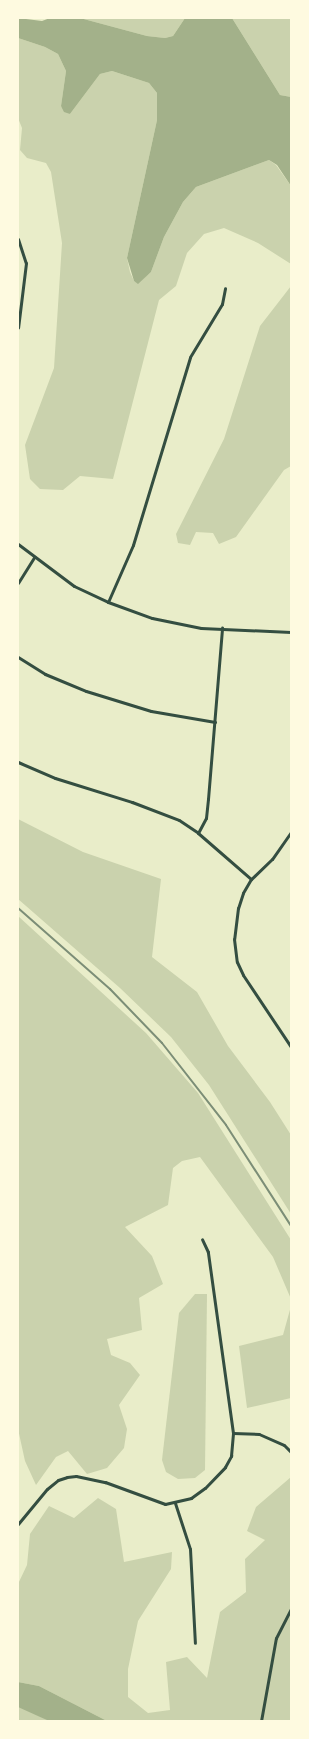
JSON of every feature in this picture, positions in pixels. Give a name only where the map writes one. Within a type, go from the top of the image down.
[{"type":"street","points":[[18,239],[26,263],[18,328]]},
{"type":"street","points":[[108,602],[133,545],[190,357],[222,304],[225,288]]},
{"type":"street","points":[[18,544],[74,586],[108,602],[180,624],[291,632]]},
{"type":"street","points":[[18,583],[34,557]]},
{"type":"street","points":[[198,833],[206,818],[222,628]]},
{"type":"street","points":[[18,657],[45,674],[86,691],[151,711],[215,722]]},
{"type":"street","points":[[18,762],[84,788],[154,810],[179,820],[198,833],[251,879]]},
{"type":"street","points":[[291,832],[272,859],[251,879],[238,908],[234,939],[238,962],[261,1004],[291,1047]]},
{"type":"street","points":[[18,1524],[47,1489],[58,1480],[67,1477],[76,1476],[105,1482],[155,1502],[175,1503],[191,1498],[216,1478],[231,1456],[233,1433],[208,1252],[202,1239]]},
{"type":"street","points":[[233,1433],[259,1434],[284,1445],[291,1452]]},
{"type":"street","points":[[175,1503],[190,1549],[195,1644]]},
{"type":"street","points":[[261,1721],[276,1638],[291,1609]]},
{"type":"shaded area","points":[[18,18],[42,21],[50,18],[80,18],[147,36],[165,38],[173,36],[185,18],[232,18],[280,95],[291,97],[291,186],[277,165],[269,160],[196,187],[183,202],[164,237],[151,272],[138,284],[134,281],[127,258],[157,120],[157,93],[149,83],[112,71],[100,74],[70,114],[64,112],[61,106],[66,71],[58,54],[45,47],[18,38]]},
{"type":"shaded area","points":[[80,18],[185,18],[173,36],[165,38],[147,36]]},
{"type":"shaded area","points":[[232,18],[291,18],[291,97],[280,95]]},
{"type":"shaded area","points":[[18,38],[45,47],[58,54],[66,71],[61,106],[70,114],[100,74],[112,71],[149,83],[157,93],[157,120],[127,258],[130,272],[134,281],[138,283],[151,272],[164,237],[183,202],[196,187],[269,160],[276,165],[291,186],[291,264],[258,243],[224,228],[204,234],[187,253],[176,286],[159,300],[113,479],[80,476],[63,490],[40,489],[30,479],[25,445],[54,368],[62,243],[51,172],[46,163],[27,158],[20,150],[22,128],[18,118]]},
{"type":"shaded area","points":[[291,286],[291,466],[284,470],[236,537],[219,544],[213,533],[196,532],[190,545],[178,543],[176,534],[224,439],[260,326]]},
{"type":"shaded area","points":[[18,819],[83,852],[161,879],[152,957],[197,992],[228,1046],[270,1102],[291,1135],[291,1214],[209,1085],[171,1037],[120,988],[18,899]]},
{"type":"shaded area","points":[[18,916],[146,1033],[198,1093],[291,1240],[291,1299],[273,1257],[200,1157],[182,1161],[173,1168],[168,1205],[125,1227],[152,1256],[163,1284],[139,1298],[142,1330],[107,1339],[111,1355],[130,1363],[140,1375],[119,1405],[127,1429],[124,1448],[107,1468],[87,1474],[68,1451],[56,1457],[36,1485],[25,1461],[18,1429]]},
{"type":"shaded area","points":[[195,1294],[207,1294],[205,1470],[195,1478],[178,1479],[166,1472],[162,1460],[179,1313]]},
{"type":"shaded area","points":[[291,1306],[291,1398],[247,1408],[239,1346],[283,1335]]},
{"type":"shaded area","points":[[291,1477],[291,1721],[107,1721],[39,1686],[18,1682],[18,1584],[27,1565],[30,1534],[49,1506],[74,1518],[98,1498],[116,1509],[124,1562],[172,1552],[171,1569],[138,1621],[128,1669],[128,1697],[148,1713],[170,1710],[166,1662],[187,1657],[207,1678],[220,1612],[246,1592],[245,1559],[265,1540],[247,1531],[256,1507]]},
{"type":"shaded area","points":[[18,1682],[39,1686],[107,1721],[49,1721],[18,1707]]},
{"type":"shaded area","points":[[18,1707],[25,1708],[49,1721],[18,1721]]},
{"type":"railway","points":[[18,908],[110,989],[162,1043],[226,1125],[291,1226]]}]
